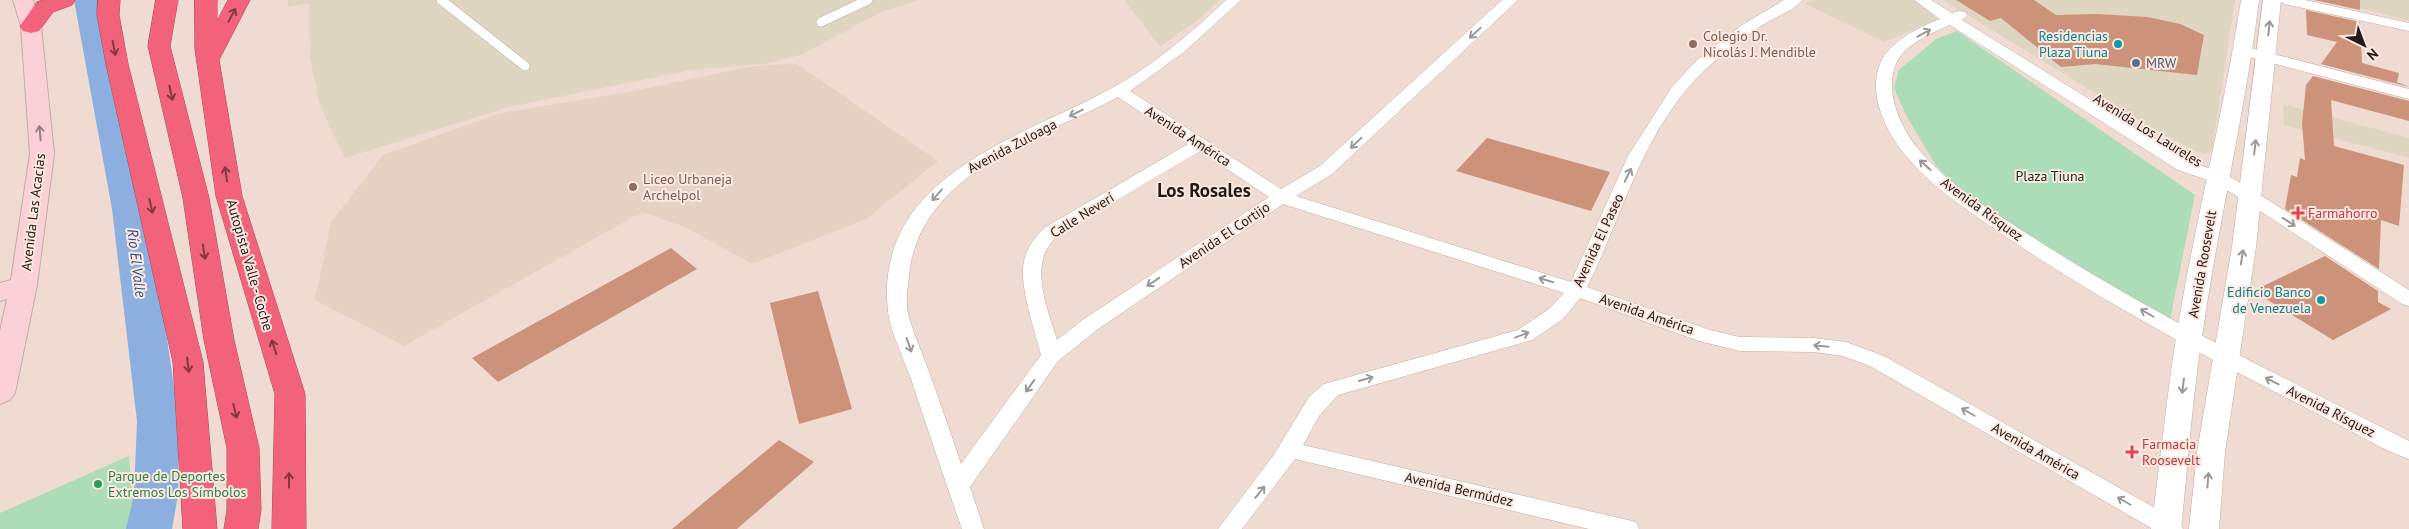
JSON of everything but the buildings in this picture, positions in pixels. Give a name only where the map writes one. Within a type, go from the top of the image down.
[{"type":"highway","points":[[109,0],[108,15],[117,64],[188,362],[200,529]]},
{"type":"highway","points":[[147,0],[150,32],[159,46],[196,198],[219,340],[243,448],[244,510],[241,529]]},
{"type":"highway","points":[[159,46],[167,0]]},
{"type":"highway","name":"Autopista Valle - Coche","points":[[206,0],[208,60],[229,196],[290,394],[289,529]]},
{"type":"highway","points":[[208,60],[239,0]]},
{"type":"highway","points":[[31,26],[45,7],[60,1]]},
{"type":"main road","name":"Avenida Las Acacias","points":[[0,393],[12,288],[42,154],[31,26],[24,0]]},
{"type":"street","name":"Avenida Zuloaga","points":[[973,529],[898,312],[898,278],[906,244],[920,214],[949,183],[984,158],[1119,91],[1192,40],[1234,0]]},
{"type":"street","name":"Avenida El Cortijo","points":[[957,487],[1051,356],[1090,324],[1281,197],[1326,170],[1511,0]]},
{"type":"street","name":"Avenida El Paseo","points":[[1229,529],[1264,487],[1290,450],[1319,397],[1331,389],[1525,335],[1550,319],[1566,304],[1576,290],[1603,226],[1634,164],[1677,91],[1705,62],[1736,37],[1795,0]]},
{"type":"street","name":"Avenida Los Laureles","points":[[1921,0],[1956,17]]},
{"type":"street","name":"Avenida Los Laureles","points":[[1936,0],[1956,17],[2184,166],[2217,176],[2248,195]]},
{"type":"street","name":"Avenida Roosevelt","points":[[2168,528],[2189,338],[2217,176],[2243,50],[2250,0]]},
{"type":"street","points":[[2204,529],[2211,452],[2244,247],[2248,195],[2272,0]]},
{"type":"street","points":[[2285,0],[2409,27]]},
{"type":"street","name":"Avenida Rísquez","points":[[1956,17],[1904,44],[1888,63],[1884,91],[1894,124],[1914,156],[1960,196],[2048,255],[2189,338],[2409,451]]},
{"type":"street","points":[[2243,50],[2409,94]]},
{"type":"street","name":"Avenida América","points":[[1119,91],[1281,197],[1576,290],[1706,336],[1740,344],[1846,349],[1878,361],[2168,528]]},
{"type":"street","name":"Calle Neverí","points":[[1051,356],[1033,278],[1032,262],[1038,246],[1050,232],[1200,144]]},
{"type":"street","points":[[2248,195],[2409,299]]},
{"type":"street","name":"Avenida Bermúdez","points":[[1290,450],[1628,529]]},
{"type":"lane","points":[[440,0],[525,66]]},
{"type":"lane","points":[[821,22],[868,0]]},
{"type":"shaded area","points":[[288,0],[919,0],[881,12],[801,55],[765,64],[691,70],[509,107],[345,158],[320,106],[310,58],[309,3],[288,7]]},
{"type":"shaded area","points":[[1124,0],[1220,0],[1200,18],[1160,47]]},
{"type":"shaded area","points":[[1813,0],[1912,0],[1941,18],[1884,42],[1804,3]]},
{"type":"shaded area","points":[[1943,0],[2235,0],[2212,151],[2206,154],[2196,151],[2162,134]]},
{"type":"shaded area","points":[[2327,0],[2409,0],[2409,21],[2395,17]]},
{"type":"shaded area","name":"Liceo Urbaneja Archelpol","points":[[797,64],[938,161],[866,219],[752,264],[685,227],[642,212],[404,346],[315,300],[331,222],[383,155],[500,113],[634,91],[753,66]]},
{"type":"shaded area","points":[[2283,104],[2409,138],[2409,158],[2284,125]]},
{"type":"green space","name":"Plaza Tiuna","points":[[1957,31],[2195,195],[2170,320],[2072,267],[1966,195],[1937,167],[1907,117],[1894,88],[1899,70],[1936,39]]},
{"type":"green space","name":"Parque de Deportes Extremos Los Símbolos","points":[[129,456],[135,529],[0,529],[0,513]]},
{"type":"waterway","name":"Río El Valle","points":[[89,0],[130,209],[158,421],[156,495],[149,529]]},
{"type":"place","name":"Colegio Dr. Nicolás J. Mendible","points":[[1693,44]]},
{"type":"place","name":"Residencias Plaza Tiuna","points":[[2118,44]]},
{"type":"place","name":"MRW","points":[[2136,63]]},
{"type":"place","name":"Liceo Urbaneja Archelpol","points":[[633,187]]},
{"type":"place","name":"Farmahorro","points":[[2298,213]]},
{"type":"place","name":"Edificio Banco de Venezuela","points":[[2321,300]]},
{"type":"place","name":"Farmacia Roosevelt","points":[[2132,452]]},
{"type":"place","name":"Parque de Deportes Extremos Los Símbolos","points":[[98,484]]},
{"type":"district","name":"Los Rosales","points":[[1204,190]]}]
